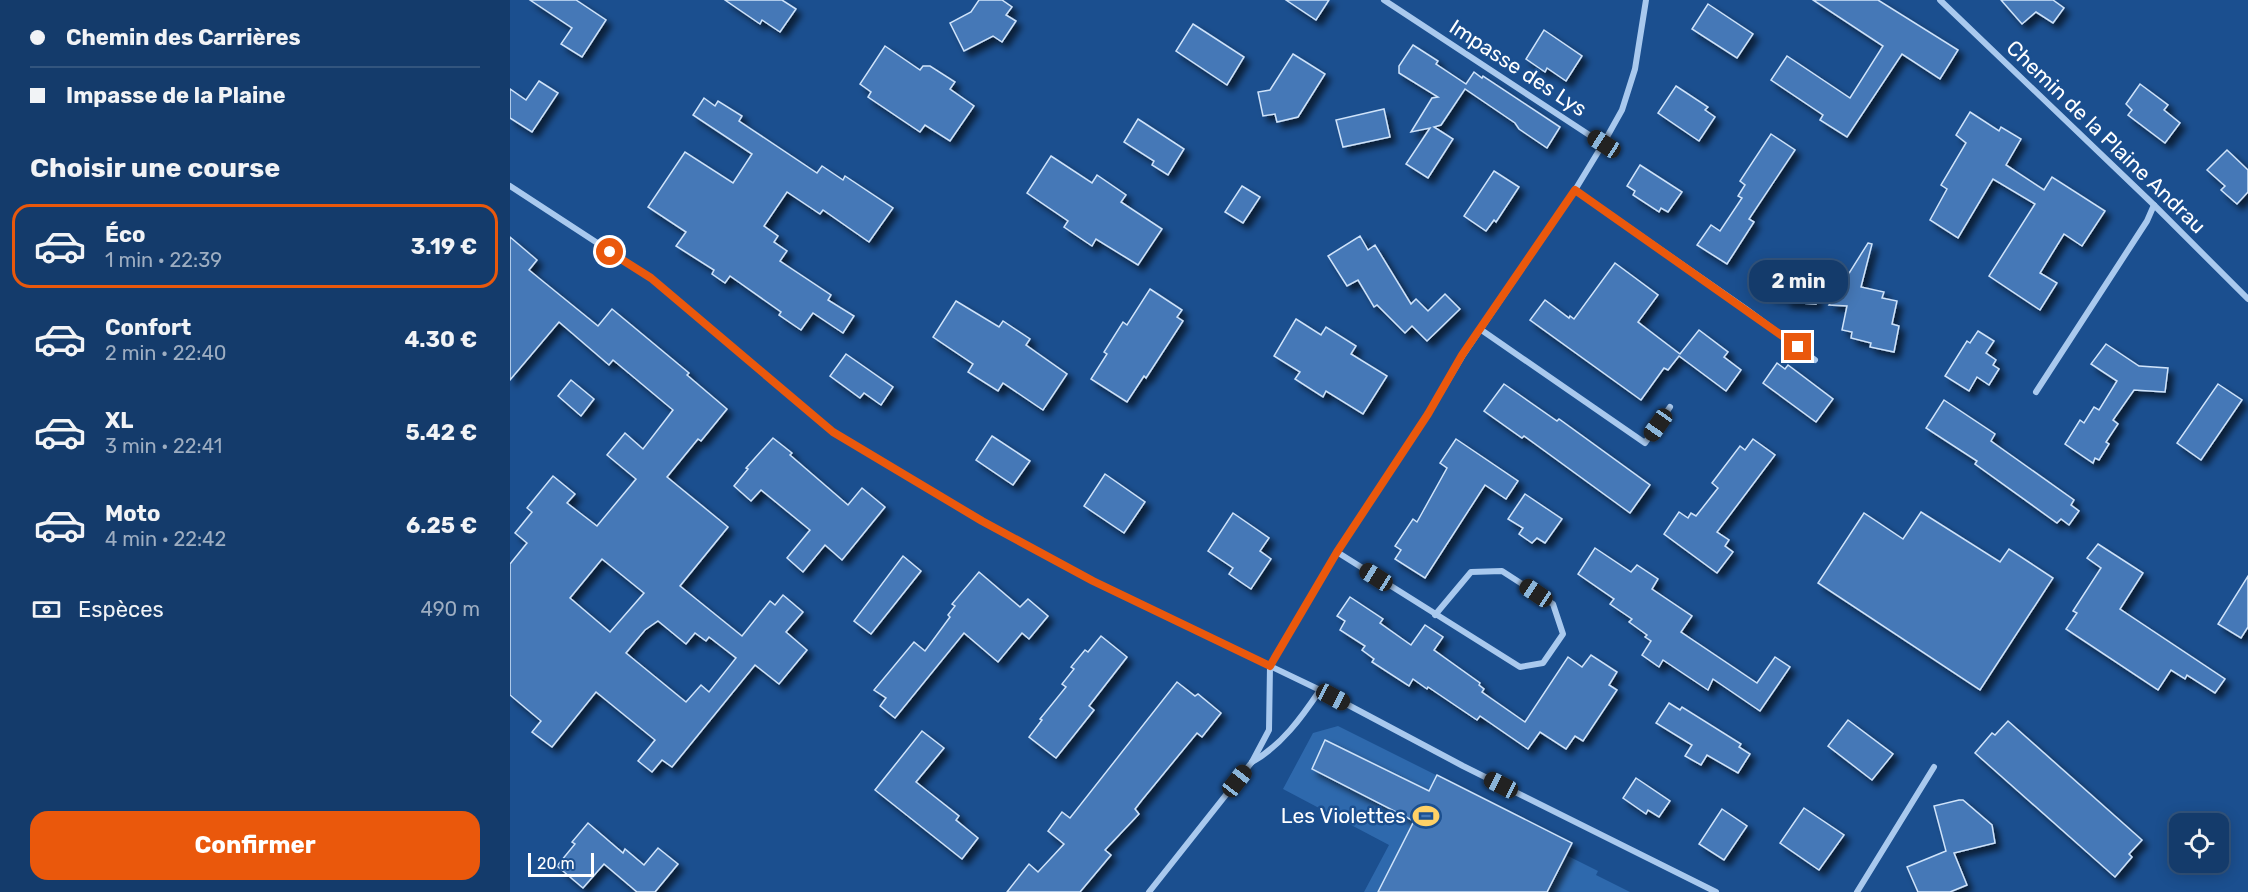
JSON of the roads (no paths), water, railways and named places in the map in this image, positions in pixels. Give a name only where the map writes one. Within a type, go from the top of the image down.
[{"type":"street","name":"Impasse des Lys","points":[[1384,0],[1604,144]]},
{"type":"street","points":[[1149,892],[1252,762],[1269,730],[1270,666],[1337,552],[1428,414],[1480,329],[1604,144],[1622,110],[1635,69],[1646,0]]},
{"type":"street","name":"Chemin de la Plaine Andrau","points":[[1940,0],[2248,299]]},
{"type":"street","points":[[510,186],[651,278],[833,432],[982,521],[1093,581],[1320,690],[1463,766],[1716,892]]},
{"type":"street","points":[[1575,190],[1815,360]]},
{"type":"street","points":[[2036,392],[2147,222],[2154,206]]},
{"type":"street","points":[[1480,329],[1645,443],[1670,407]]},
{"type":"street","points":[[1337,552],[1435,615],[1520,667],[1543,663],[1563,634],[1552,604],[1502,571],[1472,572],[1435,615]]},
{"type":"street","points":[[1252,762],[1271,751],[1320,690]]},
{"type":"street","points":[[1857,892],[1934,767]]},
{"type":"place","name":"Les Violettes","points":[[1426,816]]}]
